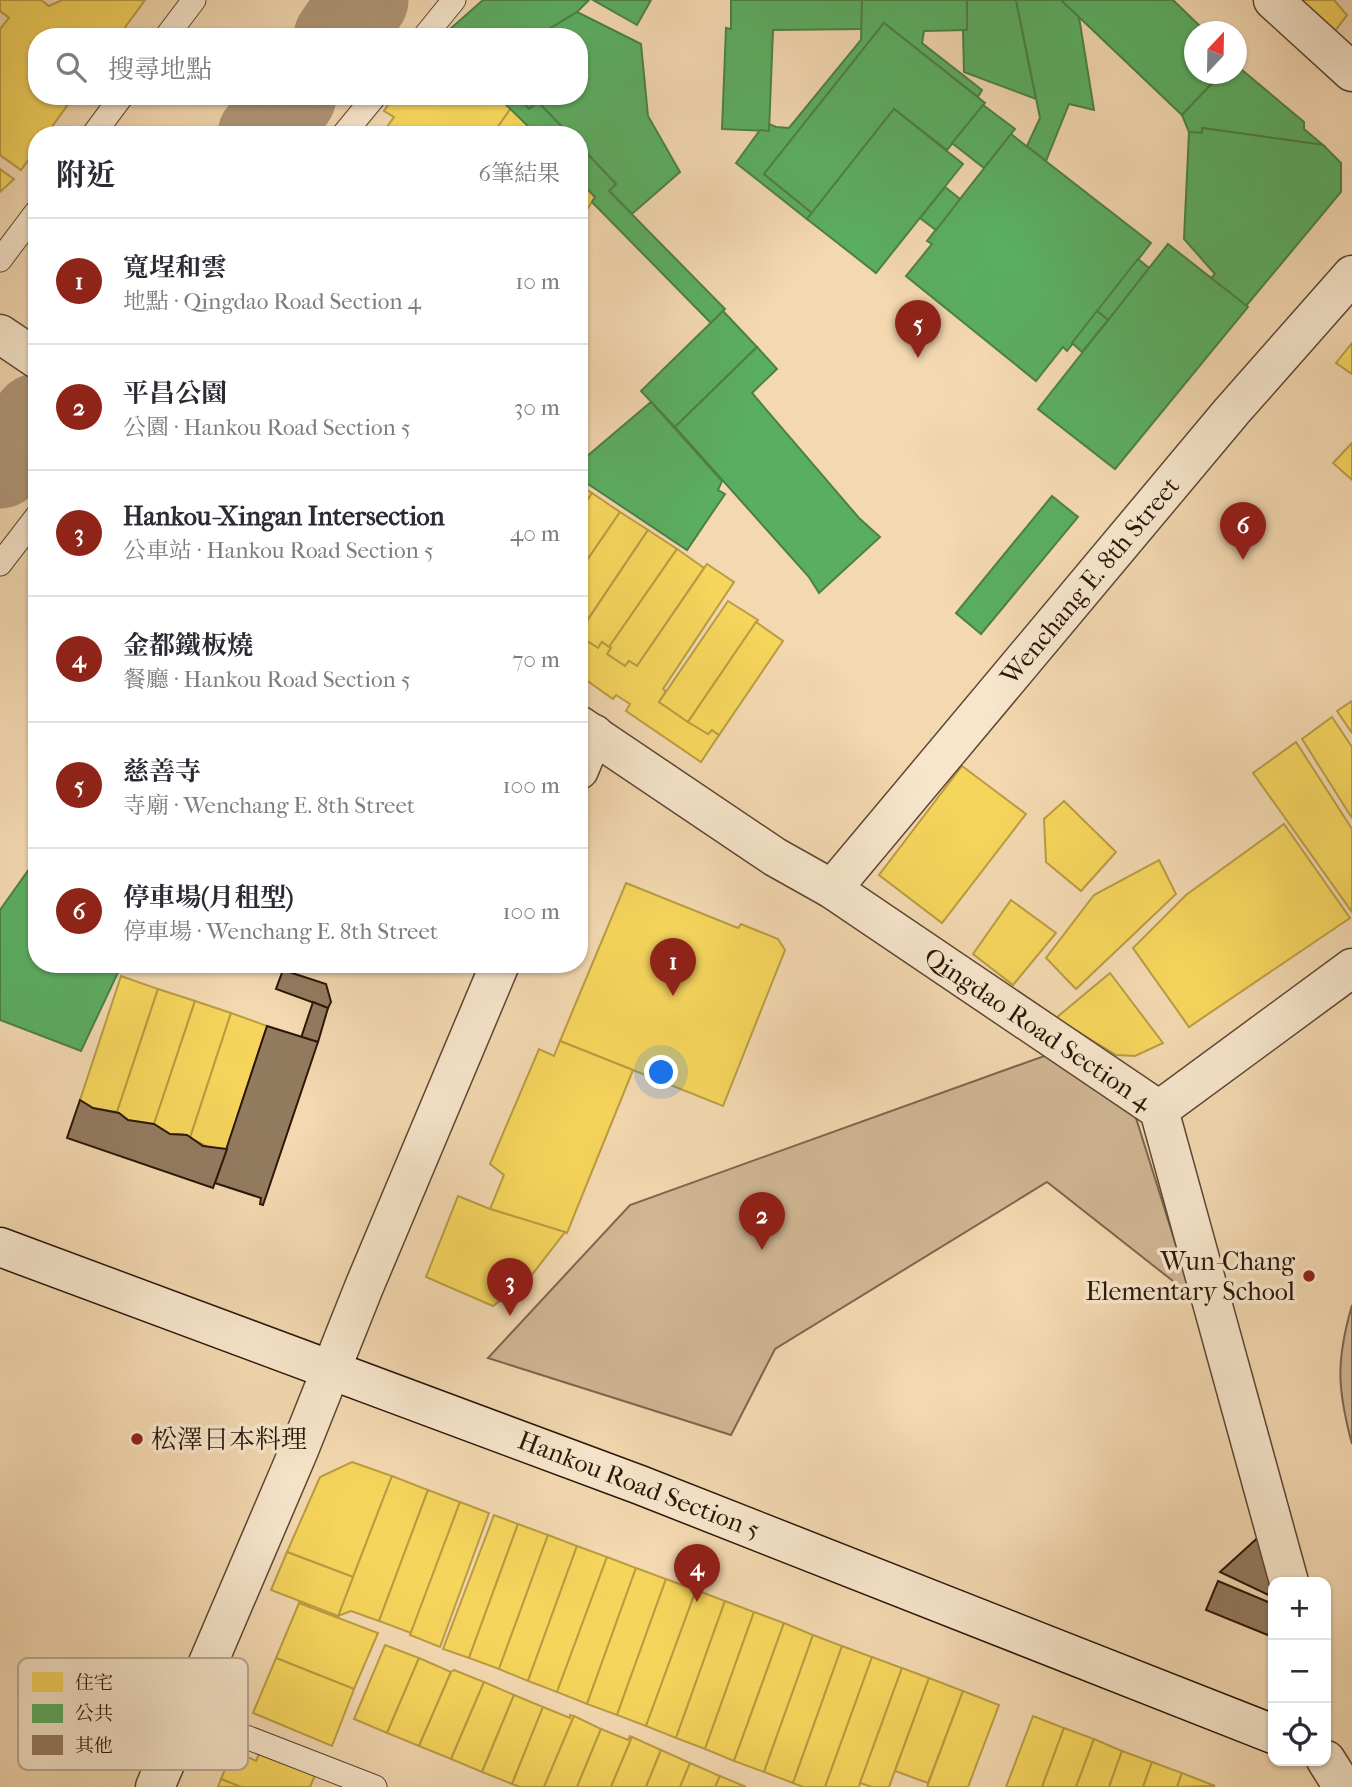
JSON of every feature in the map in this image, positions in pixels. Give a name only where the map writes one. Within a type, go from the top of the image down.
[{"type":"street","points":[[1273,0],[1352,72]]},
{"type":"street","name":"Wenchang E. 8th Street","points":[[832,889],[1232,411],[1352,275]]},
{"type":"street","points":[[0,334],[28,353]]},
{"type":"street","name":"Qingdao Road Section 4","points":[[588,731],[730,824],[775,857],[832,889],[1159,1110],[1288,1577]]},
{"type":"street","points":[[1159,1110],[1352,968]]},
{"type":"street","points":[[211,1658],[496,973]]},
{"type":"street","name":"Hankou Road Section 5","points":[[0,1247],[640,1485],[1268,1732]]},
{"type":"street","points":[[1331,1759],[1352,1761]]},
{"type":"street","points":[[1317,1787],[1323,1766]]},
{"type":"street","points":[[1330,1766],[1343,1787]]},
{"type":"street","points":[[155,1787],[162,1770]]},
{"type":"lane","points":[[173,28],[194,0]]},
{"type":"lane","points":[[431,28],[454,0]]},
{"type":"lane","points":[[100,126],[115,105]]},
{"type":"lane","points":[[350,126],[368,105]]},
{"type":"lane","points":[[0,260],[28,223]]},
{"type":"lane","points":[[0,564],[28,528]]},
{"type":"lane","points":[[248,1738],[375,1787]]},
{"type":"shaded area","points":[[1047,1055],[1135,1115],[1192,1296],[1047,1182],[775,1349],[731,1435],[488,1358],[630,1205]]},
{"type":"shaded area","points":[[1352,1305],[1352,1444],[1343,1407],[1340,1374],[1343,1342]]},
{"type":"building: 住宅","points":[[0,0],[41,0],[49,6],[62,0],[145,0],[125,28],[28,28],[28,105],[68,105],[52,126],[28,126],[28,160],[21,170],[0,155],[0,29],[9,18],[0,11]]},
{"type":"building: 住宅","points":[[1288,0],[1334,0],[1347,15],[1329,39]]},
{"type":"building: 住宅","points":[[388,105],[508,105],[511,108],[498,126],[388,126],[394,117],[384,111]]},
{"type":"building: 住宅","points":[[511,108],[528,126],[498,126]]},
{"type":"building: 住宅","points":[[0,169],[14,179],[0,192]]},
{"type":"building: 住宅","points":[[588,190],[595,197],[588,208]]},
{"type":"building: 住宅","points":[[1352,343],[1352,374],[1336,363]]},
{"type":"building: 住宅","points":[[1352,443],[1352,480],[1333,463]]},
{"type":"building: 住宅","points":[[592,493],[620,512],[588,559],[588,499]]},
{"type":"building: 住宅","points":[[620,512],[648,530],[588,619],[588,559]]},
{"type":"building: 住宅","points":[[648,530],[677,549],[609,647],[602,642],[598,648],[588,642],[588,620]]},
{"type":"building: 住宅","points":[[677,549],[704,568],[637,666],[629,661],[625,666],[607,654],[611,648],[609,647]]},
{"type":"building: 住宅","points":[[707,564],[734,582],[663,689],[666,691],[659,702],[708,734],[712,730],[719,735],[701,762],[626,711],[630,704],[616,695],[613,699],[588,681],[588,642],[598,648],[602,642],[611,648],[607,654],[625,666],[629,661],[637,666]]},
{"type":"building: 住宅","points":[[728,601],[758,620],[688,722],[659,702]]},
{"type":"building: 住宅","points":[[756,622],[783,641],[719,735],[712,730],[708,734],[688,722]]},
{"type":"building: 住宅","points":[[1352,701],[1352,733],[1337,711]]},
{"type":"building: 住宅","points":[[1332,717],[1352,747],[1352,818],[1302,739]]},
{"type":"building: 住宅","points":[[1296,742],[1352,829],[1352,912],[1253,773]]},
{"type":"building: 住宅","points":[[962,766],[1026,814],[942,923],[879,875]]},
{"type":"building: 住宅","points":[[1064,801],[1116,852],[1081,891],[1046,862],[1044,819]]},
{"type":"building: 住宅","points":[[1284,824],[1350,918],[1189,1027],[1133,948],[1186,895]]},
{"type":"building: 住宅","points":[[1159,860],[1176,894],[1076,989],[1046,958],[1094,895]]},
{"type":"building: 住宅","points":[[626,883],[738,928],[741,924],[778,939],[785,950],[723,1106],[560,1041]]},
{"type":"building: 住宅","points":[[1011,900],[1056,933],[1013,985],[973,954]]},
{"type":"building: 住宅","points":[[1110,973],[1163,1043],[1135,1056],[1116,1055],[1056,1018]]},
{"type":"building: 住宅","points":[[121,976],[158,989],[117,1112],[93,1108],[80,1100]]},
{"type":"building: 住宅","points":[[158,989],[195,1001],[154,1124],[136,1123],[117,1112]]},
{"type":"building: 住宅","points":[[195,1001],[231,1013],[190,1138],[183,1134],[170,1134],[154,1124]]},
{"type":"building: 住宅","points":[[231,1013],[267,1026],[227,1149],[210,1148],[190,1138]]},
{"type":"building: 住宅","points":[[560,1041],[633,1070],[567,1233],[490,1209],[504,1175],[490,1164],[539,1049],[554,1056]]},
{"type":"building: 住宅","points":[[458,1196],[490,1209],[565,1232],[531,1276],[493,1306],[426,1277]]},
{"type":"building: 住宅","points":[[352,1462],[392,1476],[353,1577],[287,1552],[320,1477]]},
{"type":"building: 住宅","points":[[392,1476],[428,1490],[379,1621],[351,1611],[338,1616]]},
{"type":"building: 住宅","points":[[428,1490],[460,1502],[411,1633],[379,1621]]},
{"type":"building: 住宅","points":[[460,1502],[489,1513],[440,1647],[410,1635]]},
{"type":"building: 住宅","points":[[494,1515],[518,1524],[469,1658],[443,1649]]},
{"type":"building: 住宅","points":[[518,1524],[548,1535],[499,1669],[469,1658]]},
{"type":"building: 住宅","points":[[548,1535],[577,1546],[528,1681],[499,1669]]},
{"type":"building: 住宅","points":[[577,1546],[607,1557],[557,1692],[528,1681]]},
{"type":"building: 住宅","points":[[287,1552],[353,1577],[338,1616],[271,1590]]},
{"type":"building: 住宅","points":[[607,1557],[636,1568],[587,1704],[557,1692]]},
{"type":"building: 住宅","points":[[636,1568],[666,1579],[617,1715],[587,1704]]},
{"type":"building: 住宅","points":[[666,1579],[696,1590],[646,1726],[617,1715]]},
{"type":"building: 住宅","points":[[696,1590],[725,1601],[676,1738],[646,1726]]},
{"type":"building: 住宅","points":[[725,1601],[754,1612],[705,1749],[676,1738]]},
{"type":"building: 住宅","points":[[299,1603],[378,1633],[354,1689],[276,1658]]},
{"type":"building: 住宅","points":[[754,1612],[784,1623],[734,1761],[705,1749]]},
{"type":"building: 住宅","points":[[784,1623],[813,1635],[764,1772],[734,1761]]},
{"type":"building: 住宅","points":[[813,1635],[842,1646],[793,1783],[764,1772]]},
{"type":"building: 住宅","points":[[385,1645],[419,1658],[387,1733],[354,1719]]},
{"type":"building: 住宅","points":[[842,1646],[872,1657],[825,1787],[803,1787],[793,1783]]},
{"type":"building: 住宅","points":[[872,1657],[902,1668],[859,1787],[825,1787]]},
{"type":"building: 住宅","points":[[276,1658],[354,1689],[332,1746],[253,1713]]},
{"type":"building: 住宅","points":[[419,1658],[451,1672],[419,1746],[387,1733]]},
{"type":"building: 住宅","points":[[902,1668],[929,1678],[889,1787],[872,1787],[860,1783]]},
{"type":"building: 住宅","points":[[454,1670],[484,1682],[451,1759],[419,1746]]},
{"type":"building: 住宅","points":[[929,1678],[963,1691],[928,1783],[895,1771]]},
{"type":"building: 住宅","points":[[484,1682],[514,1695],[482,1772],[451,1759]]},
{"type":"building: 住宅","points":[[963,1691],[999,1705],[968,1787],[927,1787]]},
{"type":"building: 住宅","points":[[514,1695],[543,1707],[512,1784],[482,1772]]},
{"type":"building: 住宅","points":[[543,1707],[570,1718],[570,1715],[574,1716],[544,1787],[520,1787],[512,1784]]},
{"type":"building: 住宅","points":[[574,1716],[601,1729],[577,1787],[544,1787]]},
{"type":"building: 住宅","points":[[1033,1716],[1064,1728],[1042,1787],[1006,1787]]},
{"type":"building: 住宅","points":[[1064,1728],[1094,1739],[1076,1787],[1042,1787]]},
{"type":"building: 住宅","points":[[601,1729],[628,1740],[632,1737],[611,1787],[577,1787]]},
{"type":"building: 住宅","points":[[632,1737],[661,1750],[646,1787],[611,1787]]},
{"type":"building: 住宅","points":[[1094,1739],[1122,1751],[1109,1787],[1076,1787]]},
{"type":"building: 住宅","points":[[661,1750],[690,1763],[680,1787],[646,1787]]},
{"type":"building: 住宅","points":[[1122,1751],[1152,1762],[1143,1787],[1109,1787]]},
{"type":"building: 住宅","points":[[260,1752],[315,1775],[310,1787],[241,1787],[221,1779],[225,1770],[248,1770],[248,1757],[256,1761]]},
{"type":"building: 住宅","points":[[1152,1762],[1182,1773],[1177,1787],[1143,1787]]},
{"type":"building: 住宅","points":[[690,1763],[720,1776],[715,1787],[680,1787]]},
{"type":"building: 住宅","points":[[1182,1773],[1215,1786],[1177,1787]]},
{"type":"building: 住宅","points":[[720,1776],[746,1787],[715,1787]]},
{"type":"building: 住宅","points":[[221,1779],[241,1787],[218,1787]]},
{"type":"building: 公共","points":[[483,0],[589,0],[577,12],[551,28],[451,28]]},
{"type":"building: 公共","points":[[593,0],[651,0],[637,25]]},
{"type":"building: 公共","points":[[731,0],[862,0],[862,29],[773,30],[769,131],[722,129],[726,28],[731,29]]},
{"type":"building: 公共","points":[[862,0],[967,0],[967,30],[924,31],[922,43],[982,90],[978,97],[884,23],[764,174],[812,213],[807,219],[736,163],[760,130],[769,131],[769,124],[789,128],[861,40]]},
{"type":"building: 公共","points":[[967,0],[1016,0],[1036,99],[964,72],[963,30],[967,30]]},
{"type":"building: 公共","points":[[1016,0],[1061,0],[1079,17],[1094,110],[1069,104],[1046,161],[1027,146],[1040,118]]},
{"type":"building: 公共","points":[[1061,0],[1173,0],[1195,21],[1184,21],[1184,84],[1211,84],[1182,115]]},
{"type":"building: 公共","points":[[577,12],[641,44],[648,116],[680,172],[632,214],[609,191],[616,184],[588,154],[588,126],[561,126],[541,105],[588,105],[588,28],[551,28]]},
{"type":"building: 公共","points":[[884,23],[985,103],[947,150],[894,109],[812,213],[764,174]]},
{"type":"building: 公共","points":[[1247,74],[1304,122],[1304,129],[1323,145],[1202,128],[1202,133],[1189,132],[1182,115],[1211,84],[1247,84]]},
{"type":"building: 公共","points":[[506,105],[525,105],[529,109],[534,105],[541,105],[561,126],[528,126]]},
{"type":"building: 公共","points":[[983,105],[1015,129],[984,168],[952,143]]},
{"type":"building: 公共","points":[[894,109],[963,164],[876,273],[807,219]]},
{"type":"building: 公共","points":[[1202,128],[1323,145],[1341,163],[1341,192],[1246,306],[1211,278],[1215,274],[1184,239],[1189,132],[1202,133]]},
{"type":"building: 公共","points":[[1011,134],[1151,243],[1067,351],[1063,347],[1036,381],[906,276],[932,244],[927,241]]},
{"type":"building: 公共","points":[[588,154],[616,184],[609,191],[725,309],[711,323],[592,202],[595,197],[588,190]]},
{"type":"building: 公共","points":[[945,187],[960,199],[936,230],[920,218]]},
{"type":"building: 公共","points":[[1168,244],[1248,307],[1115,469],[1038,409]]},
{"type":"building: 公共","points":[[1138,259],[1149,268],[1108,320],[1097,311]]},
{"type":"building: 公共","points":[[723,311],[757,347],[675,427],[641,391]]},
{"type":"building: 公共","points":[[1097,311],[1108,320],[1082,352],[1072,343]]},
{"type":"building: 公共","points":[[757,347],[777,369],[752,393],[859,518],[880,537],[819,593],[809,577],[675,427]]},
{"type":"building: 公共","points":[[651,402],[722,481],[718,490],[725,494],[687,550],[588,484],[588,455]]},
{"type":"building: 公共","points":[[1052,496],[1078,517],[981,634],[956,613]]},
{"type":"building: 公共","points":[[28,871],[28,973],[118,973],[81,1051],[0,1020],[0,910]]},
{"type":"building: 其他","points":[[282,973],[292,973],[326,984],[331,1002],[328,1008],[276,989]]},
{"type":"building: 其他","points":[[313,1002],[328,1008],[318,1042],[301,1038]]},
{"type":"building: 其他","points":[[267,1026],[318,1042],[263,1205],[260,1204],[261,1198],[215,1183]]},
{"type":"building: 其他","points":[[80,1100],[93,1108],[119,1113],[128,1120],[154,1124],[170,1134],[187,1135],[203,1146],[227,1149],[213,1188],[67,1138]]},
{"type":"building: 其他","points":[[1263,1533],[1272,1577],[1268,1577],[1268,1595],[1220,1572]]},
{"type":"building: 其他","points":[[1218,1581],[1268,1602],[1268,1635],[1206,1610]]},
{"type":"waterway","points":[[344,28],[364,0]]},
{"type":"waterway","points":[[269,126],[285,105]]},
{"type":"waterway","points":[[0,464],[28,429]]},
{"type":"place","name":"慈善寺","points":[[918,358]]},
{"type":"place","name":"停車場(月租型)","points":[[1243,560]]},
{"type":"place","name":"寬埕和雲","points":[[673,996]]},
{"type":"place","name":"平昌公園","points":[[762,1250]]},
{"type":"place","name":"Wun-Chang Elementary School","points":[[1309,1276]]},
{"type":"place","name":"Hankou-Xingan Intersection","points":[[510,1316]]},
{"type":"place","name":"松澤日本料理","points":[[137,1439]]},
{"type":"place","name":"金都鐵板燒","points":[[697,1602]]}]
